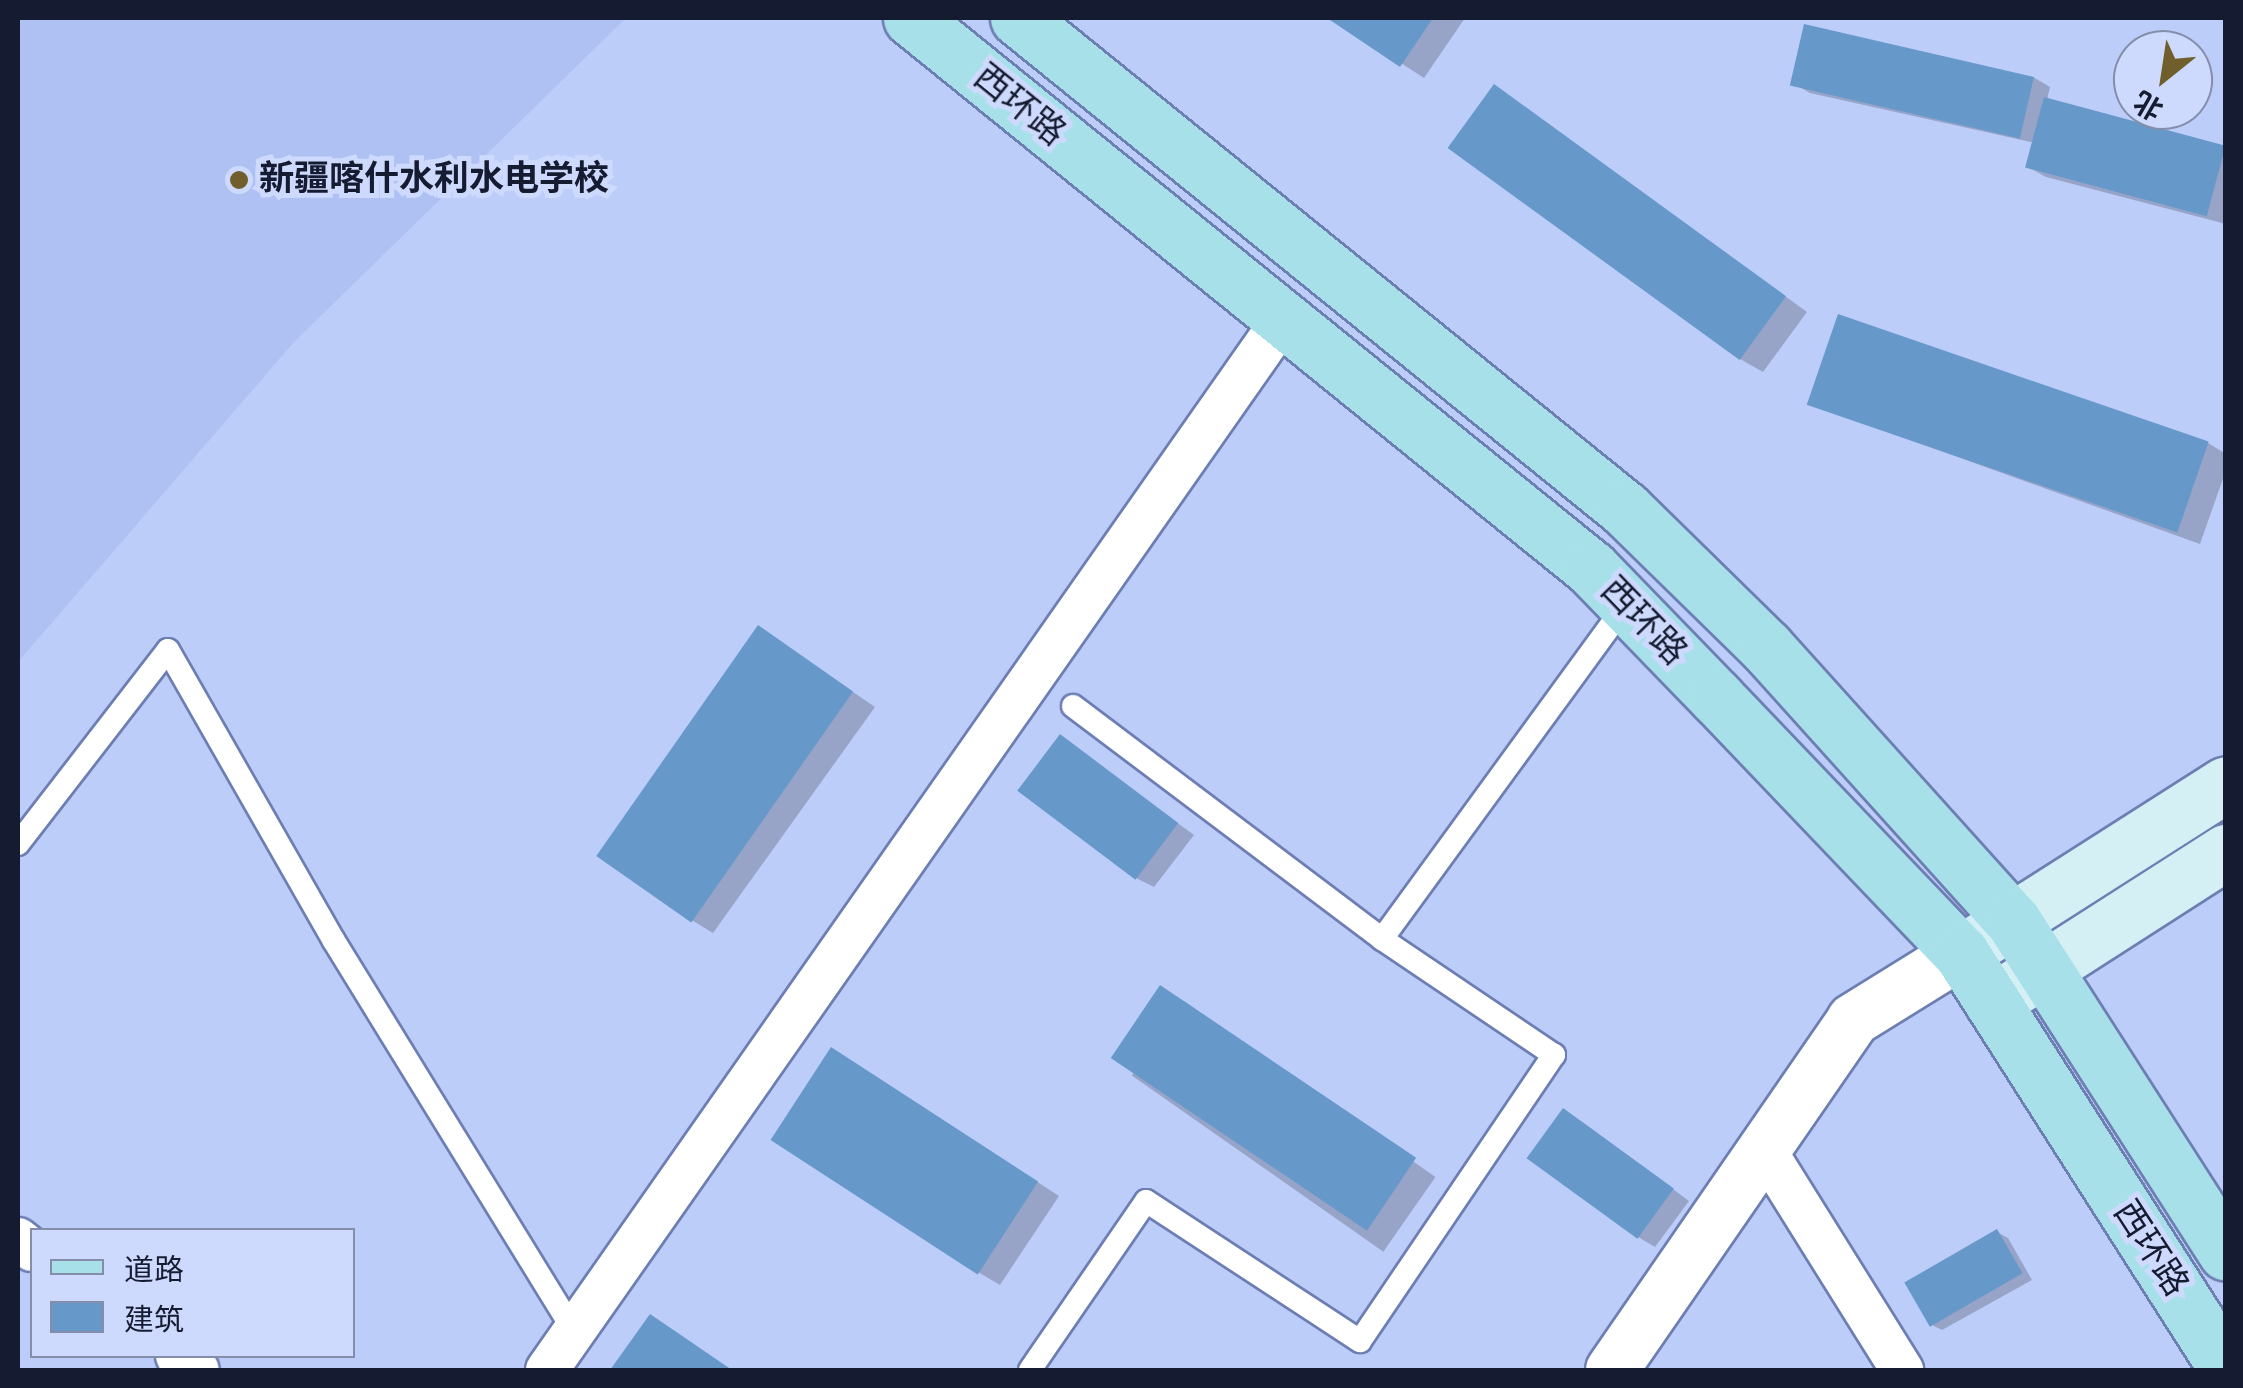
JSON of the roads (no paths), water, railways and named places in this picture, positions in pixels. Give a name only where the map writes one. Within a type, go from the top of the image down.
[{"type":"main road","name":"西环路","points":[[910,18],[1281,322],[1590,568],[1626,604],[1961,953],[2226,1367]]},
{"type":"main road","name":"西环路","points":[[1018,18],[1625,509],[1766,647],[2013,922],[2226,1254]]},
{"type":"main road","points":[[1961,953],[2226,784]]},
{"type":"main road","points":[[1992,1002],[2226,852]]},
{"type":"street","points":[[547,1370],[1281,322]]},
{"type":"street","points":[[1612,1370],[1853,1020],[1961,953]]},
{"type":"street","points":[[1764,1148],[1902,1370]]},
{"type":"lane","points":[[1382,939],[1626,604]]},
{"type":"lane","points":[[18,844],[168,650],[382,1022],[574,1332]]},
{"type":"lane","points":[[1030,1370],[1146,1201],[1360,1341],[1554,1055],[1382,939],[1073,706]]},
{"type":"place","name":"新疆喀什水利水电学校","points":[[239,180]]}]
